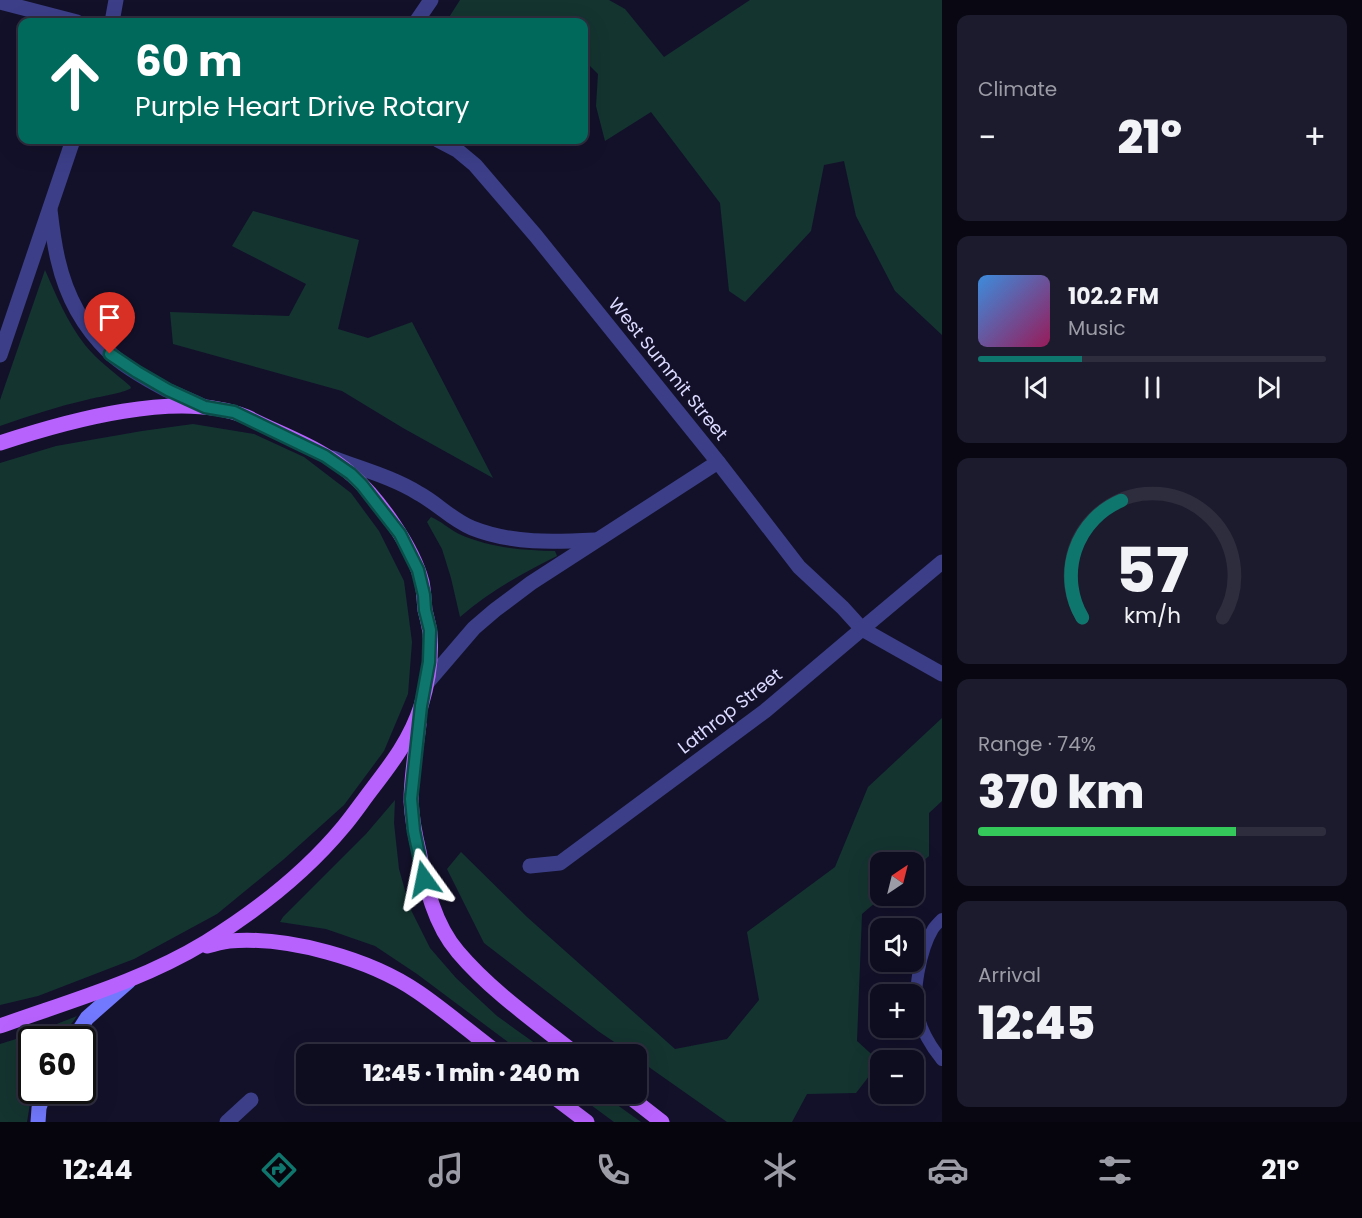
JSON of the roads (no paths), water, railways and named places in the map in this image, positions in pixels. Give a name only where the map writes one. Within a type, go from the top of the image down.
[{"type":"main road","points":[[0,443],[56,426],[118,412],[177,406],[205,407],[234,412],[325,456],[351,474],[372,496],[400,534],[418,570],[430,630],[430,654],[421,706],[412,807],[414,831],[424,879],[436,915],[452,944],[474,969],[564,1044]]},
{"type":"main road","points":[[0,1026],[130,980],[192,950],[265,900],[313,859],[358,808],[399,753],[421,706]]},
{"type":"main road","points":[[192,950],[228,941],[272,942],[315,949],[354,961],[382,972],[417,992],[486,1044]]},
{"type":"main road","points":[[82,1026],[87,1018],[130,980]]},
{"type":"main road","points":[[38,1122],[40,1104]]},
{"type":"main road","points":[[563,1104],[587,1122]]},
{"type":"main road","points":[[639,1104],[662,1122]]},
{"type":"street","points":[[113,18],[116,0]]},
{"type":"street","points":[[419,18],[431,0]]},
{"type":"street","points":[[0,2],[62,18]]},
{"type":"street","points":[[0,355],[73,144]]},
{"type":"street","name":"West Summit Street","points":[[446,144],[475,165],[536,236],[718,462],[799,567],[862,628],[942,674]]},
{"type":"street","points":[[50,210],[58,261],[63,277],[70,297],[89,330],[110,354],[137,372],[168,390],[205,407]]},
{"type":"street","points":[[325,456],[388,478],[418,492],[471,528],[492,535],[537,542],[598,539]]},
{"type":"street","points":[[426,684],[474,628],[526,587],[718,462]]},
{"type":"street","name":"Lathrop Street","points":[[530,866],[560,863],[765,711],[942,562]]},
{"type":"street","points":[[227,1122],[251,1100]]},
{"type":"lane","points":[[942,919],[933,930],[924,951],[916,984],[917,1013],[934,1051],[942,1060]]}]
